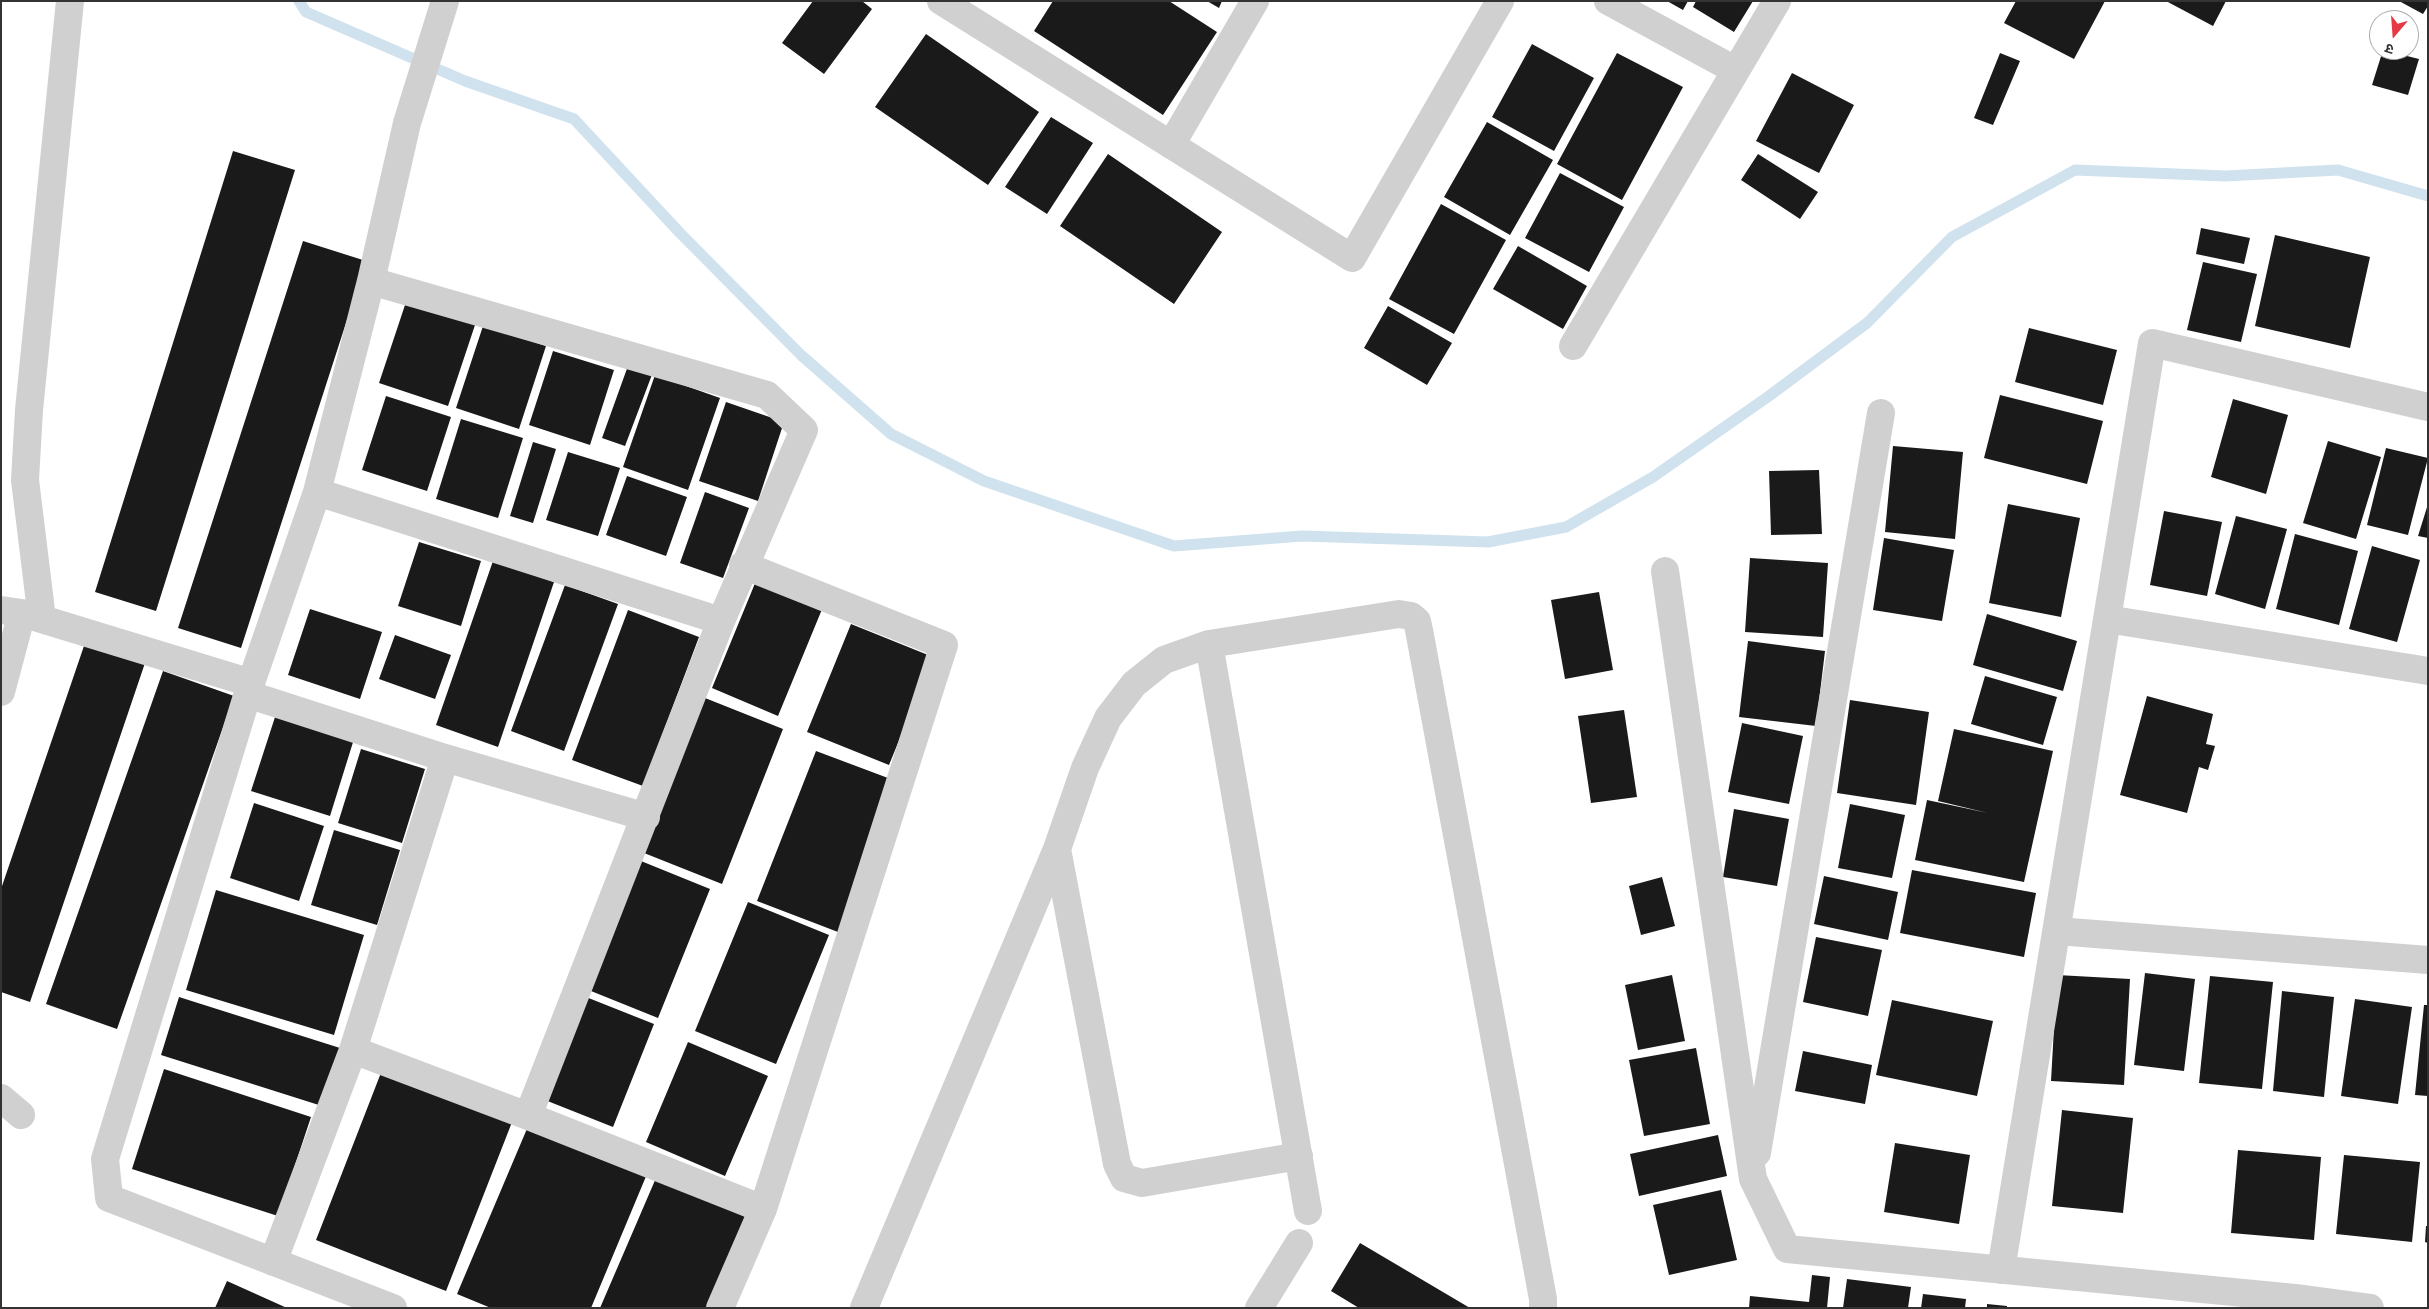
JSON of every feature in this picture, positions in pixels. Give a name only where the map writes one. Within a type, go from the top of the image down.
[{"type":"street","points":[[1,692],[22,614],[25,480],[30,400],[70,1]]},
{"type":"street","points":[[941,1],[980,12],[1171,145],[1352,258],[1500,1]]},
{"type":"street","points":[[1171,145],[1255,1]]},
{"type":"street","points":[[1608,1],[1735,70]]},
{"type":"street","points":[[1573,346],[1777,1]]},
{"type":"street","points":[[393,1308],[340,1299],[273,1262],[109,1198],[105,1159],[250,689],[317,492],[371,281],[407,124],[444,2]]},
{"type":"street","points":[[371,281],[767,396],[804,430],[721,621],[528,1116]]},
{"type":"street","points":[[2001,1270],[2152,343],[2428,407]]},
{"type":"street","points":[[1753,1179],[1880,413]]},
{"type":"street","points":[[317,492],[721,621]]},
{"type":"street","points":[[720,1308],[763,1209],[944,645],[744,566]]},
{"type":"street","points":[[1665,571],[1753,1179],[1787,1249],[2001,1270],[2295,1303],[2370,1308]]},
{"type":"street","points":[[22,614],[250,689],[445,758],[646,817]]},
{"type":"street","points":[[864,1308],[1057,849],[1085,768],[1108,718],[1134,684],[1164,660],[1209,644],[1400,614],[1410,616],[1417,621],[1540,1279],[1543,1308]]},
{"type":"street","points":[[2107,620],[2428,671]]},
{"type":"street","points":[[1209,644],[1308,1211]]},
{"type":"street","points":[[273,1262],[353,1050],[445,758]]},
{"type":"street","points":[[1057,849],[1118,1164],[1124,1178],[1142,1183],[1299,1156]]},
{"type":"street","points":[[2057,930],[2428,960]]},
{"type":"street","points":[[353,1050],[528,1116],[763,1209]]},
{"type":"street","points":[[1259,1308],[1299,1243]]},
{"type":"building","points":[[813,1],[862,1],[872,9],[824,74],[782,43]]},
{"type":"building","points":[[1053,1],[1169,1],[1217,32],[1163,115],[1034,31]]},
{"type":"building","points":[[1207,1],[1222,1],[1219,8]]},
{"type":"building","points":[[1667,1],[1688,1],[1683,10]]},
{"type":"building","points":[[1696,1],[1753,1],[1734,32],[1693,7]]},
{"type":"building","points":[[2016,1],[2105,1],[2074,59],[2004,23]]},
{"type":"building","points":[[2166,1],[2226,1],[2213,26]]},
{"type":"building","points":[[2399,1],[2428,1],[2428,6],[2423,14],[2419,10]]},
{"type":"building","points":[[926,34],[1039,112],[988,185],[875,107]]},
{"type":"building","points":[[1532,44],[1594,78],[1554,151],[1492,117]]},
{"type":"building","points":[[1617,53],[1683,87],[1622,200],[1557,164]]},
{"type":"building","points":[[2000,53],[2020,61],[1993,125],[1974,118]]},
{"type":"building","points":[[2380,60],[2419,60],[2408,95],[2372,85]]},
{"type":"building","points":[[1792,73],[1854,105],[1819,173],[1756,141]]},
{"type":"building","points":[[1051,117],[1093,143],[1047,214],[1005,187]]},
{"type":"building","points":[[1487,122],[1553,160],[1510,235],[1444,197]]},
{"type":"building","points":[[233,151],[295,170],[156,611],[95,592]]},
{"type":"building","points":[[1108,154],[1222,232],[1174,304],[1060,226]]},
{"type":"building","points":[[1758,154],[1818,192],[1800,219],[1741,180]]},
{"type":"building","points":[[1560,173],[1624,207],[1589,272],[1525,238]]},
{"type":"building","points":[[1441,204],[1506,240],[1454,334],[1389,299]]},
{"type":"building","points":[[2201,228],[2250,238],[2244,264],[2196,254]]},
{"type":"building","points":[[2275,235],[2370,257],[2350,348],[2255,326]]},
{"type":"building","points":[[303,241],[366,261],[241,648],[178,628]]},
{"type":"building","points":[[1518,246],[1587,286],[1563,329],[1493,289]]},
{"type":"building","points":[[2203,262],[2257,274],[2241,342],[2187,330]]},
{"type":"building","points":[[407,299],[476,322],[448,406],[379,383]]},
{"type":"building","points":[[1388,306],[1452,343],[1427,385],[1364,348]]},
{"type":"building","points":[[483,326],[546,346],[519,429],[456,408]]},
{"type":"building","points":[[2029,328],[2117,350],[2103,405],[2015,382]]},
{"type":"building","points":[[553,351],[614,370],[590,445],[529,425]]},
{"type":"building","points":[[629,363],[653,372],[625,446],[602,438]]},
{"type":"building","points":[[655,375],[720,398],[688,490],[623,467]]},
{"type":"building","points":[[2000,395],[2103,421],[2087,484],[1984,458]]},
{"type":"building","points":[[386,396],[451,417],[427,491],[362,470]]},
{"type":"building","points":[[2233,399],[2288,415],[2266,494],[2211,477]]},
{"type":"building","points":[[726,402],[784,422],[758,501],[699,481]]},
{"type":"building","points":[[461,419],[523,438],[498,518],[436,499]]},
{"type":"building","points":[[2328,441],[2381,457],[2356,539],[2303,523]]},
{"type":"building","points":[[533,442],[556,449],[533,523],[510,516]]},
{"type":"building","points":[[1893,446],[1963,452],[1955,539],[1885,532]]},
{"type":"building","points":[[2386,448],[2428,458],[2408,535],[2367,525]]},
{"type":"building","points":[[568,452],[620,468],[598,536],[546,520]]},
{"type":"building","points":[[1819,470],[1822,534],[1771,535],[1769,471]]},
{"type":"building","points":[[627,476],[687,497],[666,556],[606,535]]},
{"type":"building","points":[[705,492],[749,508],[723,578],[680,563]]},
{"type":"building","points":[[2008,504],[2080,518],[2061,617],[1989,603]]},
{"type":"building","points":[[2428,504],[2428,538],[2418,536]]},
{"type":"building","points":[[2164,511],[2222,522],[2207,596],[2150,585]]},
{"type":"building","points":[[2236,516],[2287,529],[2265,609],[2215,594]]},
{"type":"building","points":[[2295,534],[2358,551],[2339,625],[2276,609]]},
{"type":"building","points":[[1884,538],[1954,550],[1942,621],[1873,610]]},
{"type":"building","points":[[419,542],[481,561],[461,626],[398,606]]},
{"type":"building","points":[[2372,546],[2420,560],[2397,642],[2349,629]]},
{"type":"building","points":[[1750,558],[1828,563],[1823,637],[1745,632]]},
{"type":"building","points":[[493,561],[554,582],[498,747],[436,725]]},
{"type":"building","points":[[758,576],[825,602],[778,716],[712,688]]},
{"type":"building","points":[[565,585],[618,604],[564,751],[511,731]]},
{"type":"building","points":[[1599,592],[1613,670],[1565,679],[1551,600]]},
{"type":"building","points":[[310,609],[382,632],[360,699],[288,675]]},
{"type":"building","points":[[628,610],[699,637],[643,786],[572,760]]},
{"type":"building","points":[[1987,614],[2077,641],[2063,691],[1973,665]]},
{"type":"building","points":[[851,624],[933,657],[889,765],[807,732]]},
{"type":"building","points":[[395,635],[451,655],[435,699],[379,679]]},
{"type":"building","points":[[1748,641],[1825,651],[1816,726],[1739,717]]},
{"type":"building","points":[[85,643],[145,663],[30,1002],[1,992],[1,889]]},
{"type":"building","points":[[163,671],[234,696],[117,1029],[46,1004]]},
{"type":"building","points":[[1985,676],[2057,697],[2043,745],[1971,724]]},
{"type":"building","points":[[700,696],[783,729],[722,884],[639,851]]},
{"type":"building","points":[[2147,696],[2213,714],[2206,744],[2215,746],[2208,770],[2199,767],[2187,813],[2120,795]]},
{"type":"building","points":[[1850,700],[1929,712],[1916,805],[1837,793]]},
{"type":"building","points":[[1624,710],[1637,797],[1591,803],[1578,716]]},
{"type":"building","points":[[276,714],[354,739],[330,816],[251,791]]},
{"type":"building","points":[[1742,723],[1803,736],[1789,804],[1728,792]]},
{"type":"building","points":[[1954,729],[2053,751],[2024,882],[1915,860],[1927,800],[1988,813],[1938,801]]},
{"type":"building","points":[[361,749],[425,769],[402,843],[338,823]]},
{"type":"building","points":[[816,751],[896,781],[838,932],[757,901]]},
{"type":"building","points":[[254,803],[324,826],[299,901],[230,878]]},
{"type":"building","points":[[1850,804],[1905,815],[1892,878],[1838,868]]},
{"type":"building","points":[[1734,809],[1789,819],[1777,886],[1723,877]]},
{"type":"building","points":[[334,830],[400,850],[377,925],[311,905]]},
{"type":"building","points":[[636,859],[710,889],[658,1018],[586,989]]},
{"type":"building","points":[[1912,870],[2036,893],[2024,957],[1900,933]]},
{"type":"building","points":[[1824,876],[1898,892],[1888,940],[1814,924]]},
{"type":"building","points":[[1662,877],[1675,926],[1641,935],[1629,886]]},
{"type":"building","points":[[216,890],[364,935],[334,1035],[186,990]]},
{"type":"building","points":[[748,902],[829,935],[776,1064],[695,1031]]},
{"type":"building","points":[[1816,937],[1882,950],[1868,1016],[1803,1002]]},
{"type":"building","points":[[2145,973],[2195,979],[2184,1071],[2134,1065]]},
{"type":"building","points":[[1672,975],[1685,1041],[1638,1050],[1625,985]]},
{"type":"building","points":[[2057,975],[2130,979],[2124,1085],[2051,1081]]},
{"type":"building","points":[[2210,976],[2273,982],[2262,1089],[2199,1083]]},
{"type":"building","points":[[2282,991],[2334,997],[2324,1097],[2273,1091]]},
{"type":"building","points":[[179,997],[340,1048],[322,1106],[161,1055]]},
{"type":"building","points":[[586,997],[654,1024],[613,1127],[545,1100]]},
{"type":"building","points":[[2355,999],[2412,1007],[2398,1104],[2341,1096]]},
{"type":"building","points":[[1892,1000],[1993,1021],[1977,1096],[1876,1075]]},
{"type":"building","points":[[2424,1005],[2428,1005],[2428,1096],[2415,1095]]},
{"type":"building","points":[[688,1042],[768,1076],[725,1176],[646,1142]]},
{"type":"building","points":[[1696,1048],[1710,1124],[1644,1136],[1629,1060]]},
{"type":"building","points":[[1803,1051],[1872,1065],[1865,1104],[1795,1091]]},
{"type":"building","points":[[384,1065],[514,1117],[446,1291],[316,1240]]},
{"type":"building","points":[[164,1069],[311,1117],[278,1216],[132,1169]]},
{"type":"building","points":[[2062,1110],[2133,1118],[2123,1213],[2052,1206]]},
{"type":"building","points":[[529,1124],[647,1174],[591,1308],[491,1308],[457,1294]]},
{"type":"building","points":[[1718,1135],[1727,1176],[1639,1196],[1630,1154]]},
{"type":"building","points":[[1895,1143],[1970,1155],[1959,1224],[1884,1212]]},
{"type":"building","points":[[2238,1150],[2321,1157],[2314,1240],[2231,1233]]},
{"type":"building","points":[[2344,1155],[2420,1162],[2412,1242],[2336,1234]]},
{"type":"building","points":[[656,1178],[748,1218],[709,1308],[600,1308]]},
{"type":"building","points":[[1721,1190],[1737,1260],[1669,1275],[1653,1205]]},
{"type":"building","points":[[2426,1226],[2428,1226],[2428,1243],[2425,1242]]},
{"type":"building","points":[[1360,1243],[1470,1308],[1359,1308],[1331,1291]]},
{"type":"building","points":[[1812,1275],[1830,1277],[1827,1308],[1749,1308],[1750,1296],[1809,1302]]},
{"type":"building","points":[[1847,1279],[1911,1287],[1908,1308],[1843,1308]]},
{"type":"building","points":[[227,1281],[287,1308],[215,1308]]},
{"type":"building","points":[[1923,1294],[1966,1299],[1965,1308],[1921,1308]]},
{"type":"building","points":[[1987,1304],[2007,1306],[2007,1308],[1987,1308]]},
{"type":"waterway","points":[[299,1],[306,12],[465,81],[574,119],[680,233],[801,355],[891,434],[984,481],[1174,546],[1302,536],[1488,542],[1566,527],[1653,477],[1769,396],[1867,323],[1952,237],[2075,170],[2226,176],[2338,170],[2428,196]]}]
